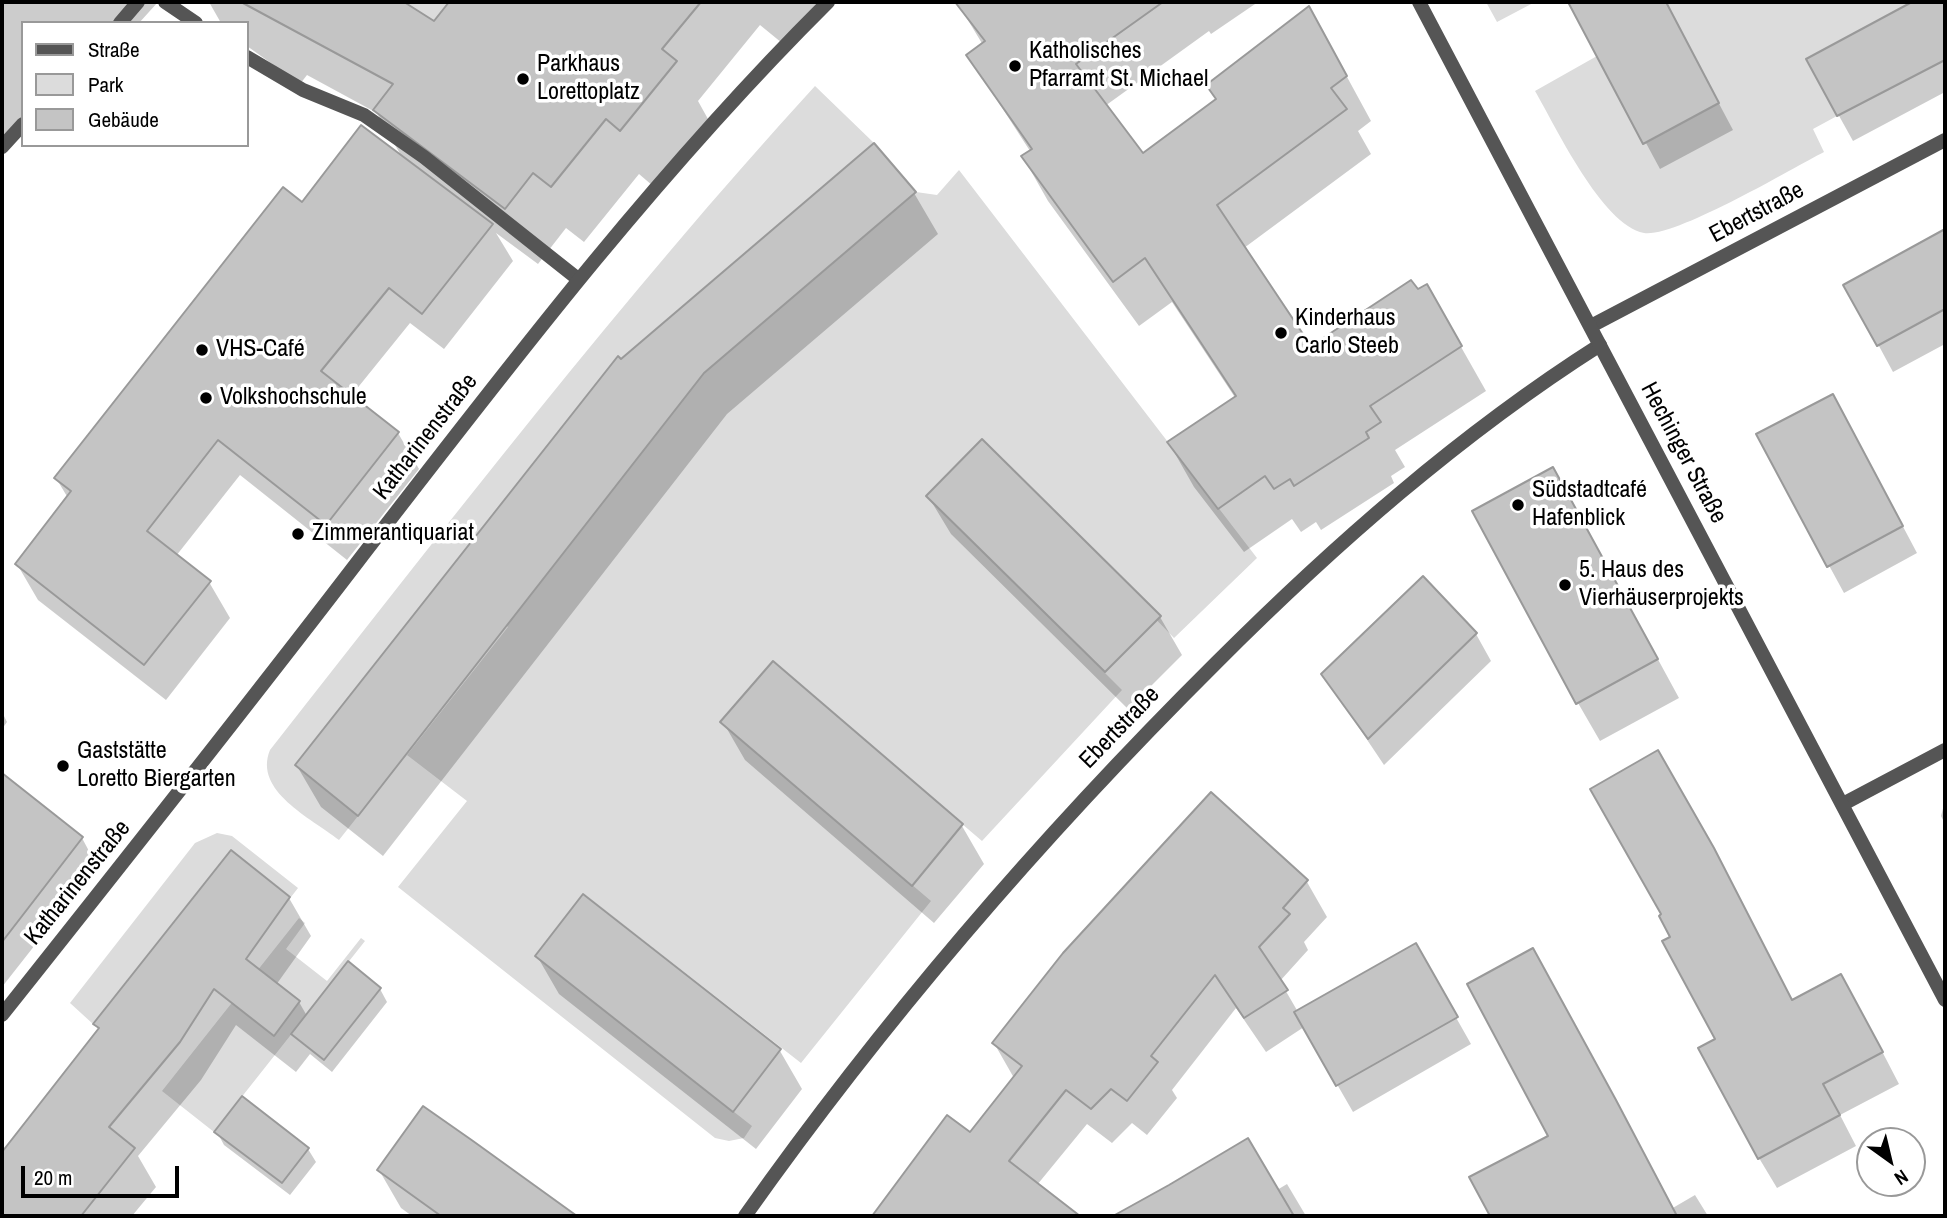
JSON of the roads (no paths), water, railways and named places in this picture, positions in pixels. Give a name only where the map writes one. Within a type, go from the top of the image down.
[{"type":"street","points":[[122,21],[138,2]]},
{"type":"street","points":[[165,2],[193,21]]},
{"type":"street","name":"Katharinenstraße","points":[[2,1015],[202,765],[578,279],[678,160],[828,2]]},
{"type":"street","name":"Hechinger Straße","points":[[1419,2],[1945,1000]]},
{"type":"street","points":[[248,58],[303,90],[364,115],[435,166],[578,279]]},
{"type":"street","points":[[2,147],[21,126]]},
{"type":"street","name":"Ebertstraße","points":[[1591,326],[1945,140]]},
{"type":"street","name":"Ebertstraße","points":[[745,1216],[832,1098],[1006,885],[1189,689],[1298,582],[1357,530],[1454,451],[1600,345]]},
{"type":"street","points":[[1843,804],[1945,750]]},
{"type":"place","name":"Katholisches Pfarramt St. Michael","points":[[1015,66]]},
{"type":"place","name":"Parkhaus Lorettoplatz","points":[[523,79]]},
{"type":"place","name":"Kinderhaus Carlo Steeb","points":[[1281,333]]},
{"type":"place","name":"VHS-Café","points":[[202,350]]},
{"type":"place","name":"Volkshochschule","points":[[206,398]]},
{"type":"place","name":"Südstadtcafé Hafenblick","points":[[1518,505]]},
{"type":"place","name":"Zimmerantiquariat","points":[[298,534]]},
{"type":"place","name":"5. Haus des Vierhäuserprojekts","points":[[1565,585]]},
{"type":"place","name":"Gaststätte Loretto Biergarten","points":[[63,766]]}]
